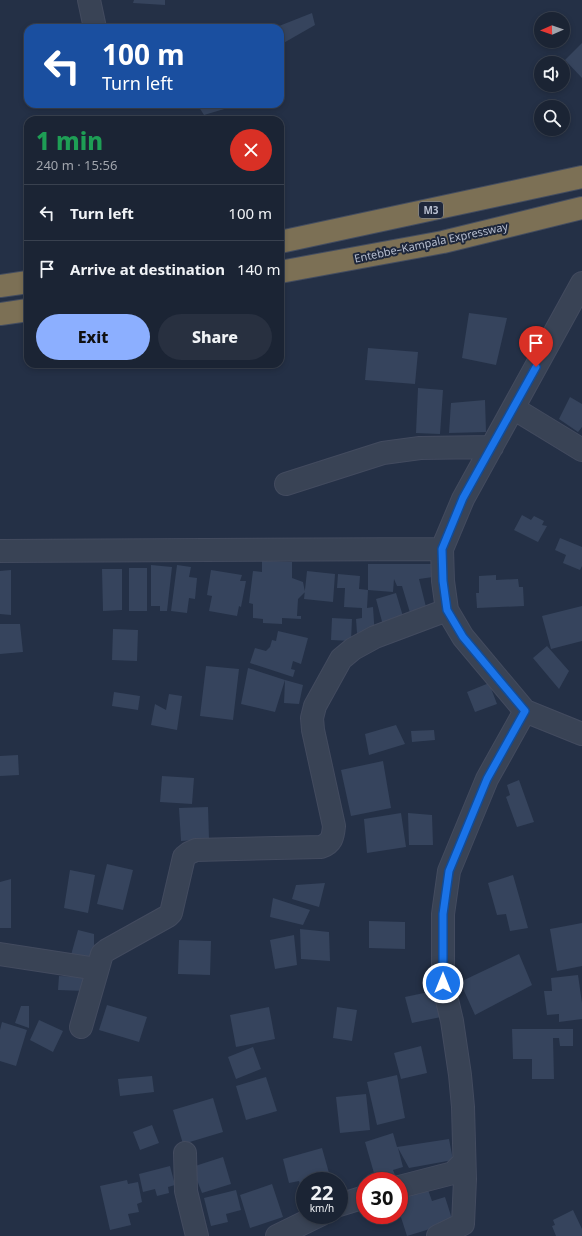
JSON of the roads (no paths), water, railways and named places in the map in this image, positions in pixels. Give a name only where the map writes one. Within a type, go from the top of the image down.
[{"type":"highway","name":"M3","points":[[284,241],[582,177]]},
{"type":"highway","name":"Entebbe–Kampala Expressway","points":[[284,271],[443,242],[582,208]]},
{"type":"highway","points":[[0,286],[24,283]]},
{"type":"highway","points":[[0,314],[24,311]]},
{"type":"street","points":[[89,0],[94,24]]},
{"type":"street","points":[[582,283],[463,498],[442,549],[443,581],[447,610],[463,637],[525,711],[582,734]]},
{"type":"street","points":[[513,408],[582,450]]},
{"type":"street","points":[[286,484],[383,453],[420,448],[492,447]]},
{"type":"street","points":[[0,551],[442,549]]},
{"type":"street","points":[[81,1027],[102,954],[171,913],[184,857],[189,853],[196,850],[321,847],[328,844],[333,836],[334,826],[312,718],[315,706],[341,659],[353,648],[375,637],[447,610]]},
{"type":"street","points":[[438,1236],[464,1224],[465,1200],[463,1107],[460,1075],[452,1021],[443,983],[443,914],[449,871],[487,779],[525,711]]},
{"type":"street","points":[[0,954],[97,969]]},
{"type":"street","points":[[185,1153],[186,1191],[197,1236]]},
{"type":"street","points":[[408,1185],[453,1173],[464,1162]]},
{"type":"street","points":[[277,1236],[302,1224]]}]
